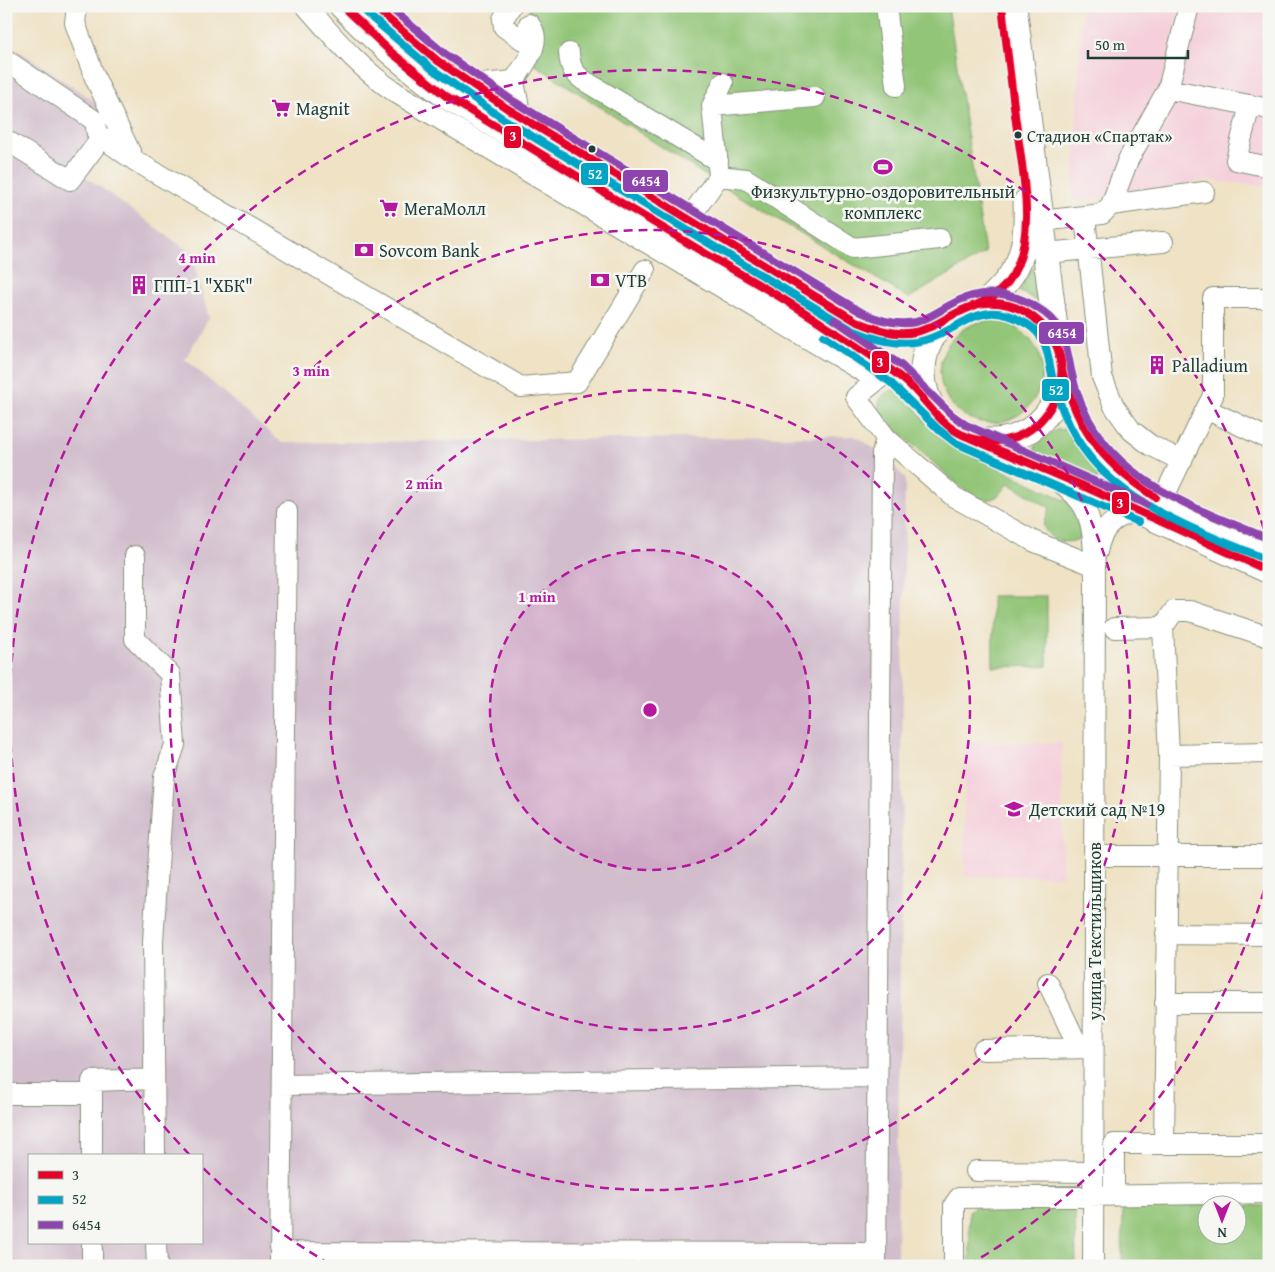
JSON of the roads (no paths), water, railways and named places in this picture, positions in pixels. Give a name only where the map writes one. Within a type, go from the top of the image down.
[{"type":"main road","points":[[342,6],[372,38],[407,68],[446,96],[827,326],[883,375],[931,406],[948,426],[1269,571]]},
{"type":"main road","points":[[373,6],[417,46],[470,85],[521,118],[856,321],[879,331],[916,332],[932,328],[966,308],[985,303],[1020,309],[1048,329],[1056,343]]},
{"type":"main road","points":[[985,303],[1012,277],[1024,248],[1027,227],[1002,6]]},
{"type":"main road","points":[[1014,6],[1056,343],[1062,373],[1078,419],[1098,451],[1113,468],[1136,486],[1162,501],[1269,550]]},
{"type":"main road","points":[[931,406],[924,386],[923,364],[926,349],[934,333],[948,319]]},
{"type":"main road","points":[[977,440],[998,441],[1014,438],[1041,421],[1058,391],[1062,373]]},
{"type":"street","points":[[77,6],[75,23],[95,78],[134,160]]},
{"type":"street","points":[[306,6],[349,55],[372,77],[391,90],[883,375],[856,398],[886,438],[954,496],[1033,541],[1095,566]]},
{"type":"street","points":[[511,6],[504,19],[504,27],[526,32],[534,30],[536,42],[514,81],[521,118]]},
{"type":"street","points":[[886,6],[896,86]]},
{"type":"street","points":[[1042,221],[1102,214],[1112,205],[1128,160],[1168,89],[1189,6]]},
{"type":"street","points":[[569,53],[570,65],[574,73],[583,80],[718,168],[746,180],[853,248],[940,239]]},
{"type":"street","points":[[6,60],[96,121],[97,134],[134,160],[521,387],[577,382],[644,270]]},
{"type":"street","points":[[470,85],[514,81]]},
{"type":"street","points":[[688,220],[718,168],[712,106],[723,83]]},
{"type":"street","points":[[1168,89],[1259,107],[1236,160],[1269,167]]},
{"type":"street","points":[[712,106],[815,97]]},
{"type":"street","points":[[6,140],[70,180],[102,137]]},
{"type":"street","points":[[1112,205],[1204,192]]},
{"type":"street","points":[[1086,217],[1102,377],[1114,406],[1131,430],[1150,445],[1182,461]]},
{"type":"street","points":[[1046,253],[1163,242]]},
{"type":"street","points":[[1162,501],[1213,396],[1213,298],[1269,298]]},
{"type":"street","points":[[1206,409],[1269,439]]},
{"type":"street","points":[[287,511],[280,1259],[876,1259],[882,454],[886,438]]},
{"type":"street","name":"улица Текстильщиков","points":[[1037,466],[1068,487],[1087,509],[1091,522],[1095,566],[1094,856],[1086,1048],[1093,1172],[1093,1266]]},
{"type":"street","name":"улица Текстильщиков","points":[[1095,566],[1099,540],[1103,531],[1116,518],[1138,511]]},
{"type":"street","points":[[135,556],[135,639],[170,674],[175,745],[164,777],[153,940],[155,1154]]},
{"type":"street","points":[[1164,1144],[1168,755],[1163,627],[1174,611],[1190,611],[1269,637]]},
{"type":"street","points":[[1114,628],[1163,627]]},
{"type":"street","points":[[1168,755],[1269,753]]},
{"type":"street","points":[[1094,856],[1269,856]]},
{"type":"street","points":[[1166,934],[1269,935]]},
{"type":"street","points":[[983,1050],[1086,1048],[1048,983]]},
{"type":"street","points":[[1165,1003],[1269,1003]]},
{"type":"street","points":[[282,1085],[876,1078]]},
{"type":"street","points":[[92,1154],[92,1081],[154,1080]]},
{"type":"street","points":[[6,1094],[92,1094]]},
{"type":"street","points":[[1114,1196],[1114,1144],[1269,1144]]},
{"type":"street","points":[[976,1171],[1093,1172]]},
{"type":"street","points":[[954,1266],[954,1205],[959,1198],[1269,1193]]},
{"type":"street","points":[[92,1244],[92,1266]]},
{"type":"street","points":[[156,1244],[157,1266]]},
{"type":"place","name":"Magnit","points":[[281,108]]},
{"type":"place","name":"Стадион «Спартак»","points":[[1018,135]]},
{"type":"place","name":"Физкультурно-оздоровительный комплекс","points":[[883,167]]},
{"type":"place","name":"МегаМолл","points":[[389,208]]},
{"type":"place","name":"Sovcom Bank","points":[[364,250]]},
{"type":"place","name":"VTB","points":[[600,280]]},
{"type":"place","name":"ГПП-1 \"ХБК\"","points":[[139,285]]},
{"type":"place","name":"Palladium","points":[[1157,365]]},
{"type":"place","name":"Детский сад №19","points":[[1014,809]]}]
